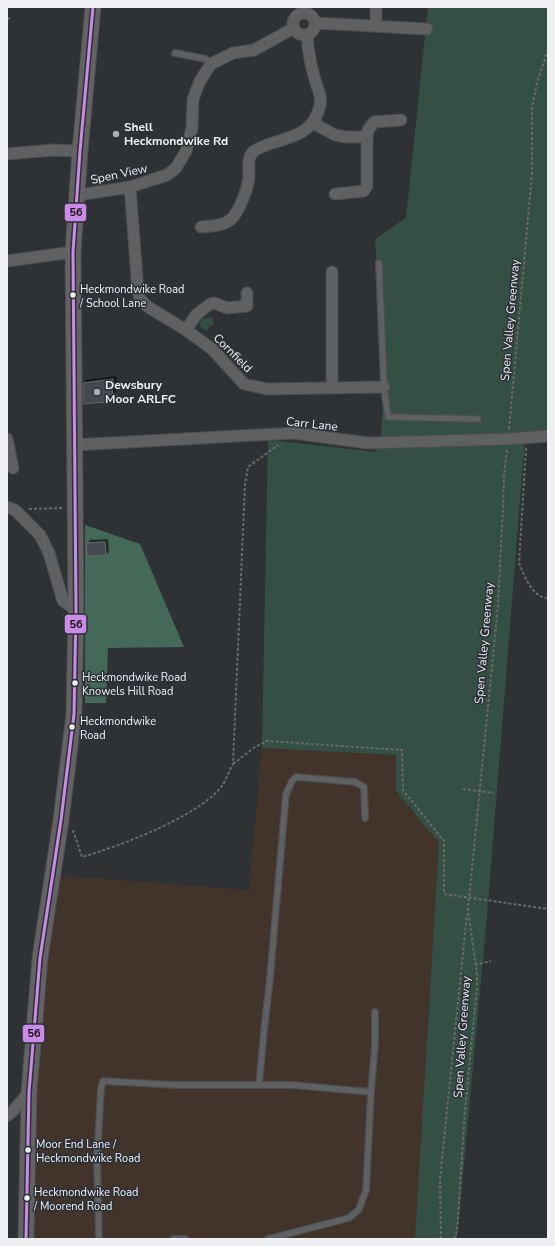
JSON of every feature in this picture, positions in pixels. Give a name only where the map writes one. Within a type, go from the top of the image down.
[{"type":"main road","points":[[26,1239],[29,1092],[40,958],[62,820],[74,714],[76,610],[73,252],[80,151],[93,7]]},
{"type":"street","points":[[376,7],[376,26]]},
{"type":"street","points":[[296,10],[306,12],[315,19],[316,23],[314,30],[307,35],[300,34],[294,28],[296,10]]},
{"type":"street","points":[[316,23],[427,29]]},
{"type":"street","name":"Spen View","points":[[77,195],[130,187],[167,175],[176,168],[186,151],[192,128],[193,99],[200,81],[212,64],[233,53],[254,50],[294,28]]},
{"type":"street","points":[[201,227],[224,223],[230,220],[235,214],[248,183],[249,161],[252,154],[260,147],[305,131],[313,123],[320,109],[321,97],[315,80],[307,35]]},
{"type":"street","points":[[335,194],[364,191],[367,186],[368,130],[374,122],[401,120]]},
{"type":"street","points":[[313,123],[335,135],[346,137],[367,137]]},
{"type":"street","points":[[7,154],[52,150],[80,151]]},
{"type":"street","name":"Cornfield","points":[[130,187],[138,291],[140,299],[148,307],[186,330],[212,349],[244,384],[268,389],[384,387]]},
{"type":"street","points":[[7,261],[73,252]]},
{"type":"street","points":[[332,272],[332,388]]},
{"type":"street","points":[[186,330],[196,315],[210,304],[227,308],[247,306],[247,292]]},
{"type":"street","name":"Carr Lane","points":[[74,445],[293,433],[368,444],[548,436]]},
{"type":"street","points":[[7,439],[13,468]]},
{"type":"street","points":[[11,508],[40,535],[48,553],[63,601],[76,610]]},
{"type":"street","points":[[7,1116],[29,1092]]},
{"type":"lane","points":[[175,53],[206,59],[212,64]]},
{"type":"lane","points":[[379,263],[384,387],[388,417],[478,419]]},
{"type":"lane","points":[[260,1085],[286,794],[292,781],[296,777],[355,782],[364,787],[365,818]]},
{"type":"lane","points":[[268,1239],[349,1218],[359,1209],[366,1190],[375,1045],[375,1012]]},
{"type":"lane","points":[[99,1239],[97,1159],[101,1088],[103,1081],[175,1085],[292,1085],[371,1092]]},
{"type":"lane","points":[[173,1239],[185,1239]]},
{"type":"path","points":[[7,19],[11,18]]},
{"type":"path","name":"Spen Valley Greenway","points":[[454,1239],[457,1231],[465,1115],[477,987],[468,909],[498,605],[504,508],[504,476],[509,438],[532,173],[532,108],[537,83],[548,49]]},
{"type":"path","points":[[62,820],[70,821],[82,857],[106,850],[173,821],[199,807],[222,786],[233,764],[245,484],[248,467],[293,433]]},
{"type":"path","points":[[527,437],[519,563],[524,576],[533,590],[544,598],[548,598]]},
{"type":"path","points":[[11,508],[74,507]]},
{"type":"path","points":[[233,764],[255,747],[267,741],[402,750],[403,790],[444,841],[444,894],[548,908]]},
{"type":"path","points":[[463,789],[494,793]]},
{"type":"path","points":[[441,1239],[440,1179],[468,909]]},
{"type":"path","points":[[475,965],[491,961]]},
{"type":"path","points":[[460,1114],[465,1115]]},
{"type":"shaded area","points":[[262,748],[396,755],[396,791],[439,843],[416,1239],[26,1239],[29,1092],[54,875],[249,890]]},
{"type":"green space","points":[[428,7],[548,7],[548,436],[525,438],[487,915],[457,1239],[415,1239],[439,843],[396,791],[396,755],[262,748],[268,440],[376,452],[381,435],[384,387],[375,239],[406,218]]},
{"type":"green space","points":[[212,317],[214,325],[210,325],[207,331],[201,327],[199,324],[201,319]]},
{"type":"green space","points":[[85,525],[140,544],[184,647],[108,648],[106,703],[85,703]]},
{"type":"building","name":"Dewsbury Moor ARLFC","points":[[113,379],[115,388],[112,389],[113,394],[106,395],[107,402],[83,404],[83,383]]},
{"type":"building","points":[[105,542],[106,555],[87,556],[87,543]]},
{"type":"transit line","name":"56","points":[[26,1239],[29,1092],[40,958],[61,820],[74,714],[76,610],[73,252],[80,151],[93,7]]},
{"type":"place","name":"Shell Heckmondwike Rd","points":[[116,134]]},
{"type":"place","name":"Heckmondwike Road / School Lane","points":[[73,295]]},
{"type":"place","name":"Dewsbury Moor ARLFC","points":[[97,392]]},
{"type":"place","name":"Heckmondwike Road Knowels Hill Road","points":[[75,683]]},
{"type":"place","name":"Heckmondwike Road","points":[[72,727]]},
{"type":"place","name":"Moor End Lane / Heckmondwike Road","points":[[28,1150]]},
{"type":"place","name":"Heckmondwike Road / Moorend Road","points":[[27,1198]]}]
